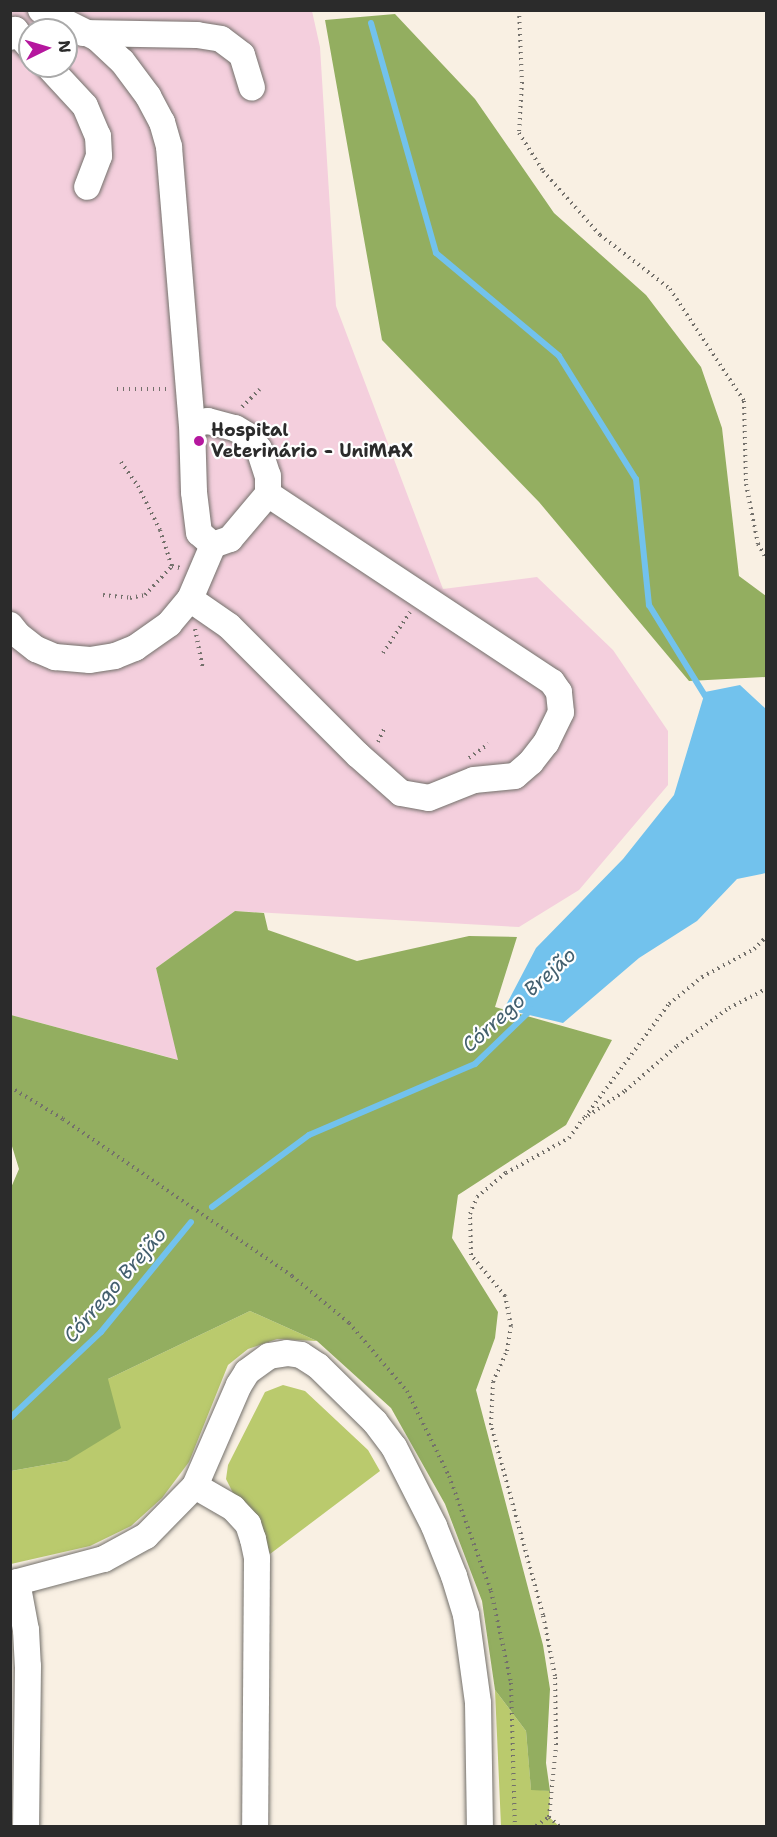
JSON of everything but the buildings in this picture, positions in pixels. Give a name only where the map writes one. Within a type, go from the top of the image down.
[{"type":"street","points":[[78,36],[197,35],[221,39],[242,56],[252,87]]},
{"type":"street","points":[[78,36],[97,38],[122,61],[148,96],[169,147],[192,424],[196,525],[205,541],[213,545],[230,539],[268,494],[265,464],[250,437],[222,422],[208,420],[192,424]]},
{"type":"street","points":[[59,78],[85,106],[98,136],[99,156],[87,187]]},
{"type":"street","points":[[190,599],[229,626],[358,755],[401,793],[429,798],[474,780],[504,778],[520,773],[556,727],[561,712],[560,692],[552,682],[268,494]]},
{"type":"street","points":[[10,625],[36,650],[55,657],[115,656],[152,639],[190,599],[213,545]]},
{"type":"street","points":[[26,1827],[28,1666],[26,1630],[14,1583],[104,1559],[130,1546],[174,1511],[195,1486],[239,1385],[248,1372],[268,1356],[287,1353],[309,1361],[375,1422],[394,1447],[434,1526],[466,1615],[478,1703],[480,1827]]},
{"type":"street","points":[[195,1486],[233,1508],[248,1524],[254,1539],[256,1558],[255,1827]]},
{"type":"path","points":[[519,10],[522,82],[519,133],[543,171],[600,235],[670,288],[744,401],[746,484],[758,544],[766,558]]},
{"type":"path","points":[[121,462],[138,486],[160,530],[172,566]]},
{"type":"path","points":[[172,566],[201,574]]},
{"type":"path","points":[[103,595],[130,598],[145,595],[172,566]]},
{"type":"path","points":[[383,653],[420,596]]},
{"type":"path","points":[[190,599],[203,669]]},
{"type":"path","points":[[536,1827],[549,1818],[556,1745],[555,1676],[540,1604],[491,1425],[493,1382],[507,1351],[511,1326],[505,1296],[471,1255],[470,1223],[477,1197],[506,1173],[569,1138],[669,1004],[702,977],[754,949],[766,936]]},
{"type":"path","points":[[583,1119],[625,1091],[677,1046],[729,1008],[766,989]]},
{"type":"path","points":[[549,1818],[559,1827]]},
{"type":"shaded area","name":"Hospital Veterinário - UniMAX","points":[[10,11],[312,11],[320,47],[336,306],[443,589],[537,577],[613,650],[668,731],[668,785],[579,890],[519,927],[235,911],[156,968],[179,1060],[11,1015]]},
{"type":"green space","points":[[395,14],[475,99],[554,213],[646,295],[701,367],[722,428],[739,576],[766,596],[766,677],[689,681],[539,502],[382,340],[325,20]]},
{"type":"green space","points":[[235,911],[264,913],[268,930],[357,961],[469,936],[517,937],[495,1007],[612,1040],[566,1125],[458,1195],[452,1238],[498,1312],[495,1338],[476,1390],[543,1645],[550,1689],[546,1763],[550,1791],[531,1790],[526,1731],[495,1690],[482,1601],[445,1504],[391,1408],[317,1341],[250,1311],[108,1379],[121,1428],[67,1461],[11,1471],[10,1190],[19,1169],[11,1143],[11,1015],[178,1060],[156,968]]},
{"type":"green space","points":[[250,1311],[317,1341],[277,1339],[248,1349],[228,1365],[189,1462],[162,1498],[131,1526],[90,1546],[11,1564],[11,1471],[67,1461],[108,1379]]},
{"type":"green space","points":[[283,1385],[305,1391],[368,1450],[380,1471],[270,1554],[258,1519],[235,1497],[226,1479],[228,1465],[265,1392]]},
{"type":"green space","points":[[495,1690],[526,1731],[531,1789],[550,1791],[549,1817],[559,1826],[501,1826]]},
{"type":"water","points":[[740,685],[766,709],[766,873],[737,879],[697,921],[639,958],[563,1023],[504,1009],[536,948],[623,859],[674,795],[705,692]]},
{"type":"waterway","points":[[371,23],[436,253],[559,356],[636,479],[649,605],[707,699]]},
{"type":"waterway","name":"Córrego Brejão","points":[[212,1207],[309,1135],[475,1064],[532,1009]]},
{"type":"waterway","name":"Córrego Brejão","points":[[10,1418],[101,1332],[191,1222]]},
{"type":"place","name":"Hospital Veterinário - UniMAX","points":[[199,441]]}]
